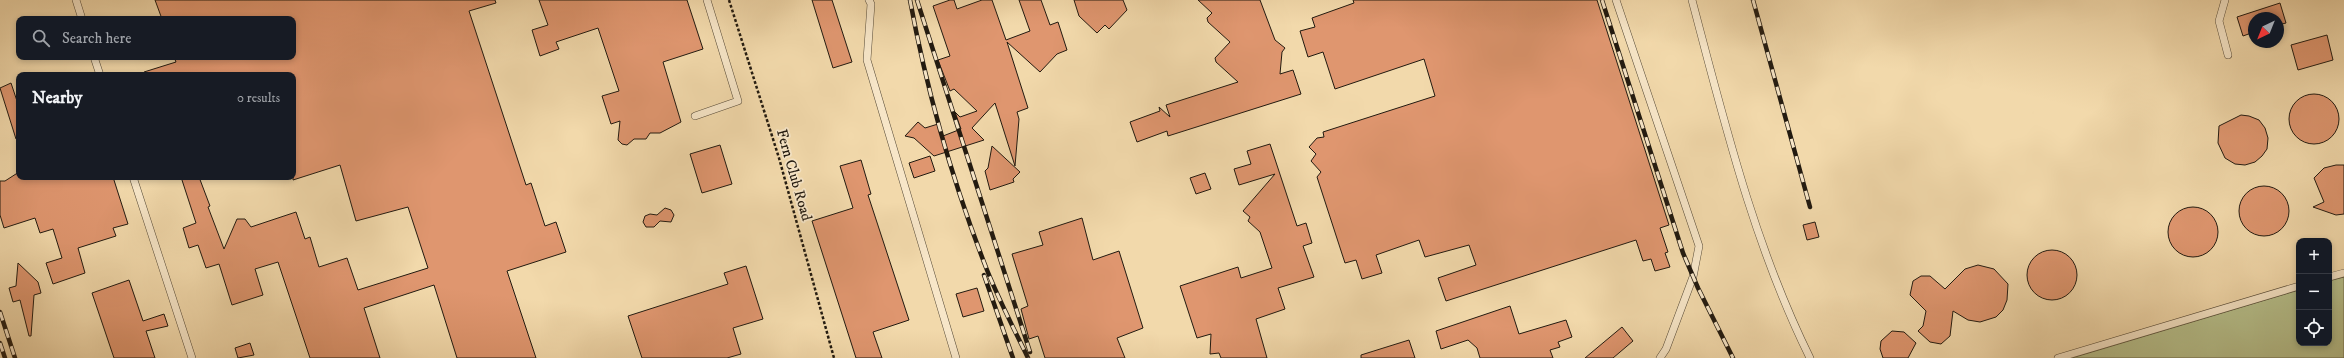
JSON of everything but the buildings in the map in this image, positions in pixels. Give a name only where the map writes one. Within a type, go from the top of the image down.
[{"type":"lane","points":[[76,0],[81,16]]},
{"type":"lane","points":[[695,116],[738,101],[707,0]]},
{"type":"lane","points":[[869,0],[871,4],[867,60],[956,358]]},
{"type":"lane","points":[[1616,0],[1699,246],[1693,277],[1666,349],[1660,358]]},
{"type":"lane","points":[[1692,0],[1730,147],[1791,320],[1810,358]]},
{"type":"lane","points":[[2225,0],[2219,21],[2228,55]]},
{"type":"lane","points":[[95,60],[99,72]]},
{"type":"lane","points":[[134,180],[192,358]]},
{"type":"lane","points":[[2332,276],[2344,273]]},
{"type":"lane","points":[[2058,358],[2296,287]]},
{"type":"path","name":"Fern Club Road","points":[[729,0],[779,158],[834,358]]},
{"type":"green space","points":[[2344,277],[2344,358],[2072,358],[2296,291],[2296,346],[2332,346],[2332,280]]},
{"type":"railway","points":[[910,0],[924,69],[952,171],[992,281],[1028,358]]},
{"type":"railway","points":[[917,0],[1030,352]]},
{"type":"railway","points":[[1602,0],[1683,253],[1698,288],[1733,358]]},
{"type":"railway","points":[[1753,0],[1810,207]]},
{"type":"railway","points":[[984,275],[1013,358]]},
{"type":"railway","points":[[0,312],[15,358]]},
{"type":"railway","points":[[0,343],[5,358]]}]
